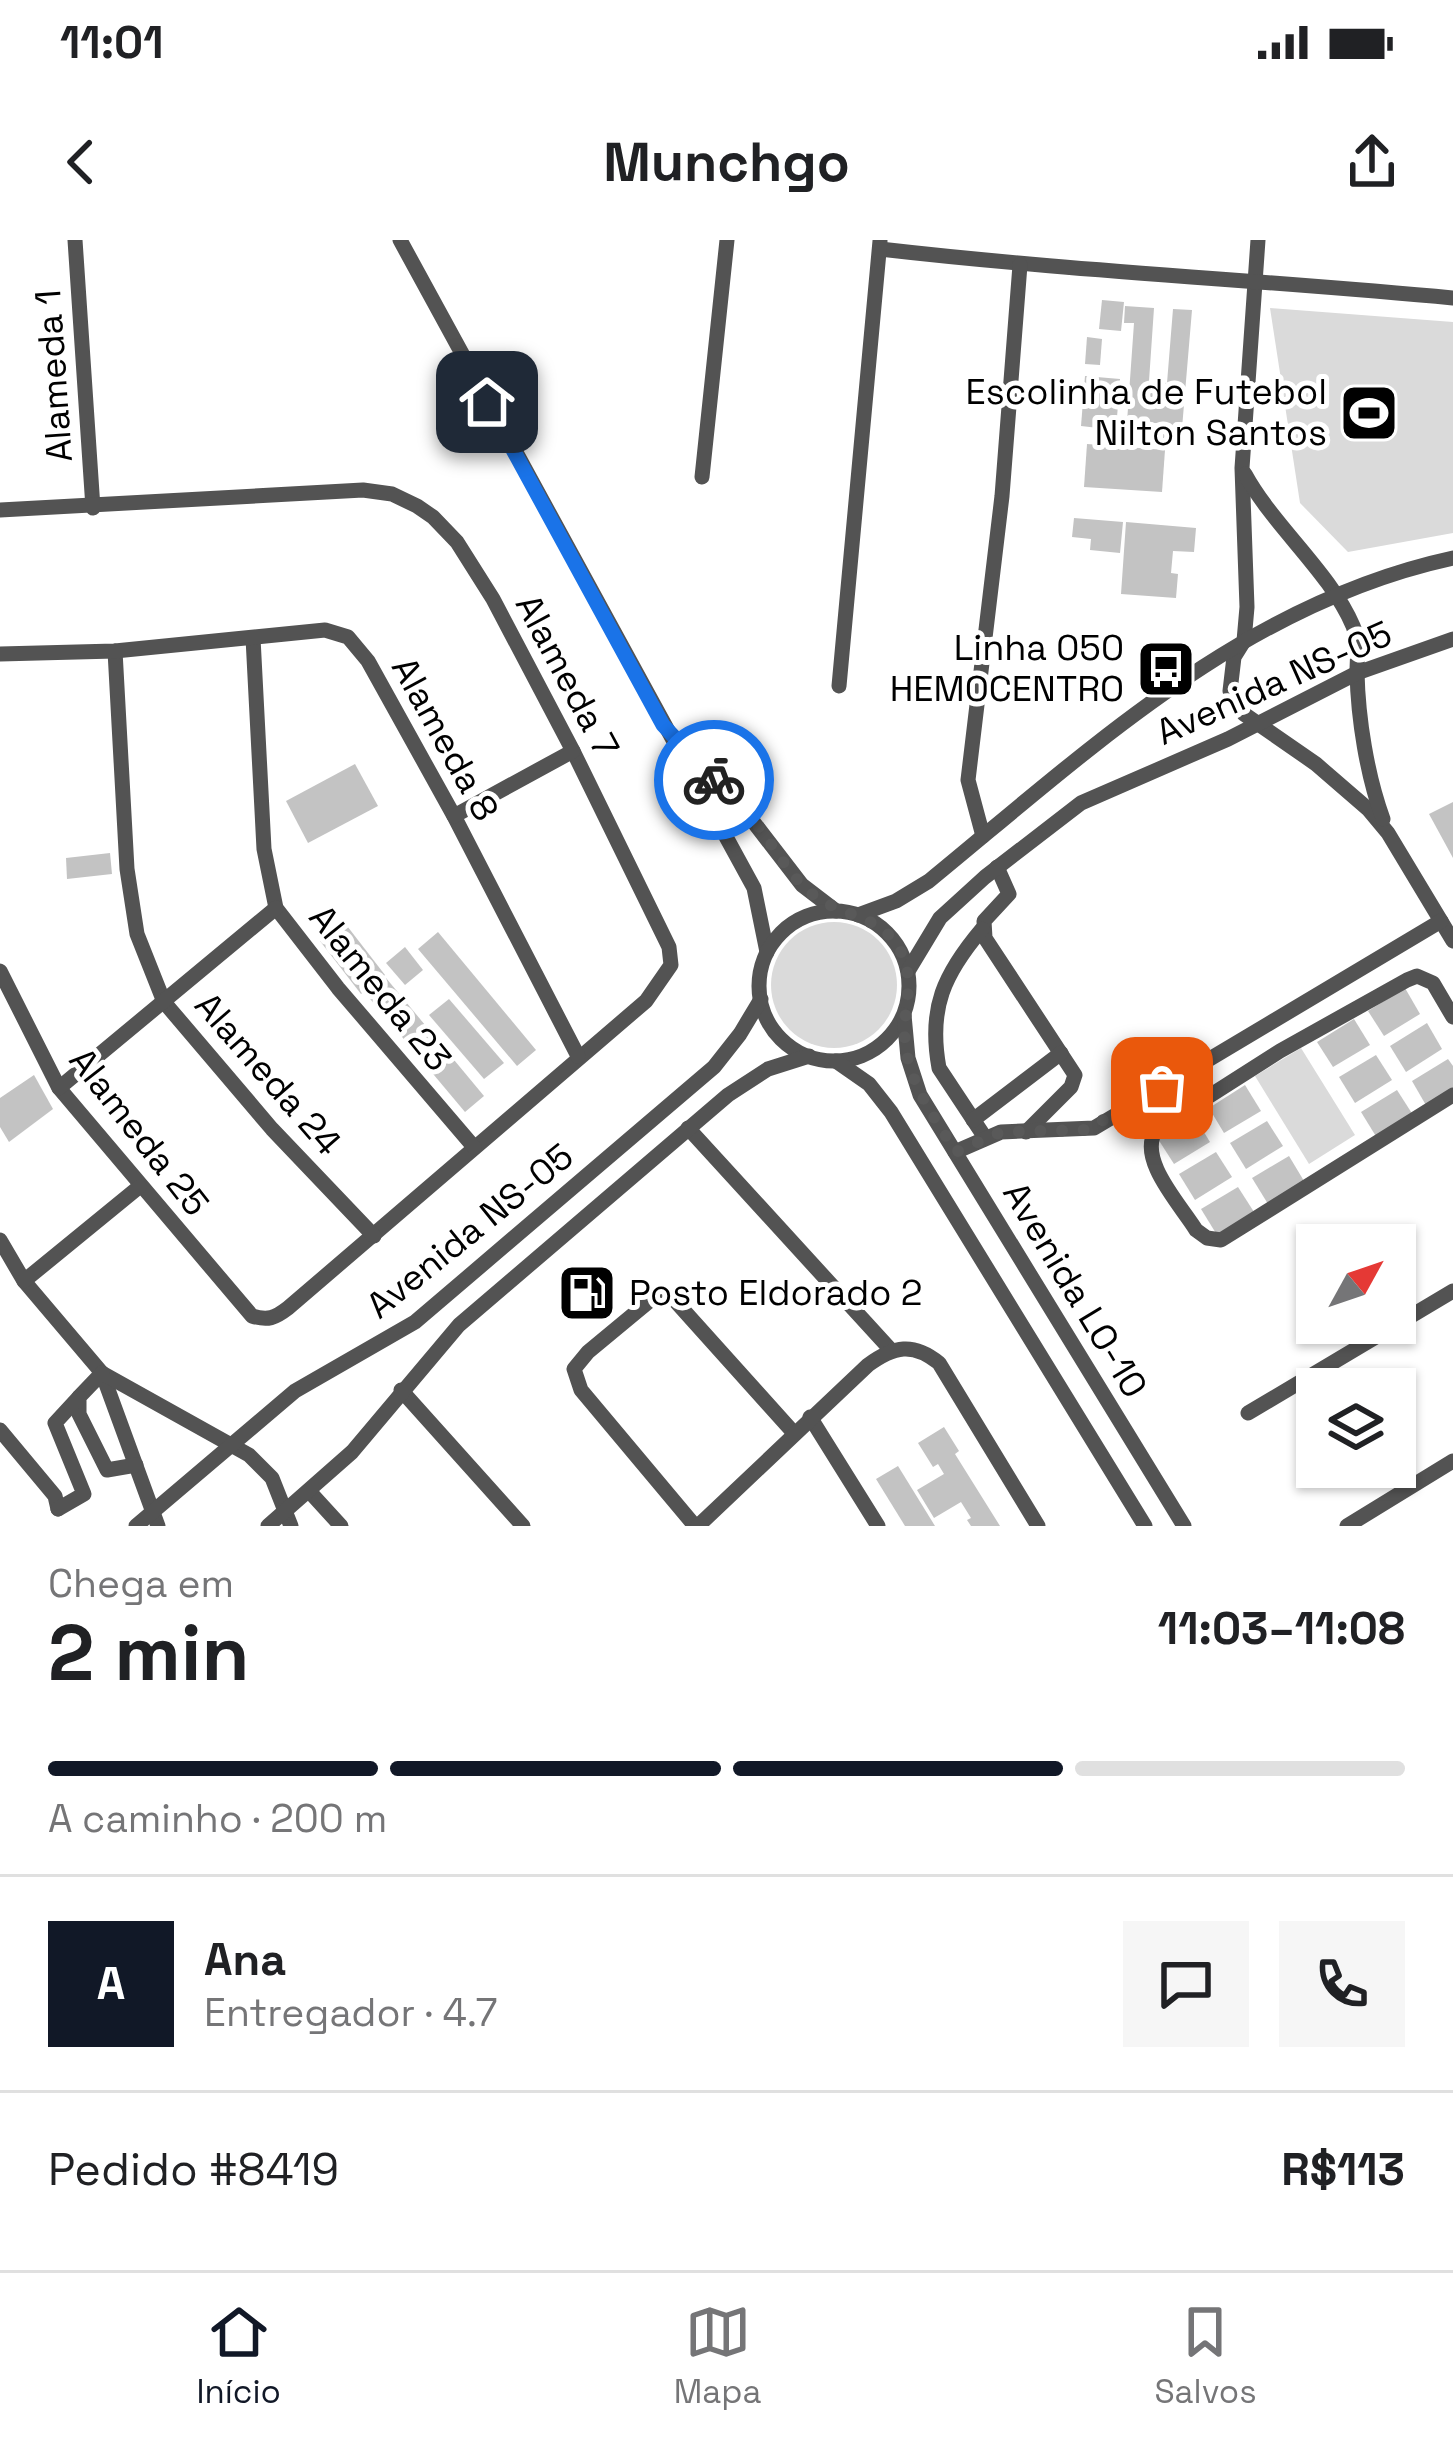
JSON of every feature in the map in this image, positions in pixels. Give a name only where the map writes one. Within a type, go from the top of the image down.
[{"type":"street","name":"Alameda 1","points":[[75,240],[93,508]]},
{"type":"street","points":[[400,240],[663,725],[755,822],[796,879],[836,911]]},
{"type":"street","points":[[702,477],[727,240]]},
{"type":"street","points":[[1258,240],[1242,468],[1247,573],[1244,641],[1234,657],[1230,691],[1257,724],[1342,785],[1388,833]]},
{"type":"street","points":[[839,686],[880,244],[1020,266],[1453,298]]},
{"type":"street","points":[[983,836],[968,780],[1002,496],[1020,266]]},
{"type":"street","points":[[1242,468],[1262,503],[1336,597],[1355,631],[1373,789],[1388,833],[1453,941]]},
{"type":"street","name":"Alameda 7","points":[[0,510],[363,490],[392,494],[417,506],[457,542],[493,599],[669,947],[671,964],[646,1001],[280,1314],[272,1319],[252,1316]]},
{"type":"street","name":"Avenida NS-05","points":[[858,915],[918,889],[1163,691],[1244,641],[1336,597],[1453,558]]},
{"type":"street","name":"Alameda 8","points":[[0,654],[115,651],[326,630],[348,638],[357,645],[454,816],[578,1056]]},
{"type":"street","name":"Alameda 23","points":[[253,638],[264,849],[276,908],[475,1147]]},
{"type":"street","name":"Avenida NS-05","points":[[904,1015],[908,971],[934,925],[1056,819],[1090,798],[1257,724],[1357,673],[1453,639]]},
{"type":"street","name":"Alameda 24","points":[[115,651],[127,869],[137,934],[164,1002],[272,1129],[374,1236]]},
{"type":"street","name":"Avenida NS-05","points":[[136,1526],[155,1519],[230,1445],[319,1375],[415,1322],[714,1066],[740,1034],[761,999],[760,975],[767,952],[757,894],[663,725]]},
{"type":"street","points":[[454,816],[573,751]]},
{"type":"street","points":[[984,1136],[940,1069],[938,1008],[949,970],[1009,894],[997,867]]},
{"type":"street","points":[[58,1088],[276,908]]},
{"type":"street","points":[[767,952],[796,921],[836,911],[877,924],[892,939],[908,971]]},
{"type":"street","points":[[956,1152],[984,1136],[1094,1128],[1441,921]]},
{"type":"street","points":[[982,929],[1075,1075],[1075,1082],[1026,1132]]},
{"type":"street","name":"Alameda 25","points":[[0,971],[58,1088],[252,1316]]},
{"type":"street","points":[[1453,1017],[1433,983],[1417,976],[1280,1051],[1156,1130],[1151,1156],[1196,1230],[1221,1240],[1453,1095]]},
{"type":"street","points":[[761,999],[780,1037],[809,1056],[836,1061],[873,1050],[892,1035],[904,1015]]},
{"type":"street","name":"Avenida LO-10","points":[[904,1015],[905,1047],[915,1082],[1184,1526]]},
{"type":"street","points":[[1265,1027],[1280,1051]]},
{"type":"street","points":[[973,1120],[1060,1053]]},
{"type":"street","name":"Avenida NS-05","points":[[268,1526],[288,1519],[309,1491],[352,1452],[466,1318],[758,1074],[809,1056]]},
{"type":"street","name":"Avenida LO-10","points":[[836,1061],[869,1084],[891,1112],[1145,1526]]},
{"type":"street","points":[[688,1128],[890,1349]]},
{"type":"street","points":[[24,1281],[139,1187]]},
{"type":"street","points":[[0,1240],[24,1281],[102,1373],[155,1519]]},
{"type":"street","points":[[1248,1413],[1453,1291]]},
{"type":"street","points":[[793,1432],[669,1294],[658,1294],[588,1352],[574,1370],[581,1390],[697,1526],[716,1520],[793,1432],[890,1349],[919,1350],[939,1363],[1038,1526]]},
{"type":"street","points":[[102,1373],[263,1467],[288,1519]]},
{"type":"street","points":[[84,1494],[55,1424],[102,1373]]},
{"type":"street","points":[[401,1390],[523,1526]]},
{"type":"street","points":[[79,1396],[80,1414],[102,1465],[107,1470],[136,1465]]},
{"type":"street","points":[[809,1418],[878,1526]]},
{"type":"street","points":[[0,1430],[55,1496],[58,1510]]},
{"type":"street","points":[[1347,1526],[1453,1462]]},
{"type":"street","points":[[47,1526],[58,1510],[114,1470]]},
{"type":"street","points":[[309,1491],[341,1526]]},
{"type":"shaded area","name":"Escolinha de Futebol Nilton Santos","points":[[1270,308],[1453,322],[1453,533],[1348,552],[1300,503]]},
{"type":"shaded area","points":[[834,922],[858,926],[879,940],[893,961],[897,985],[893,1009],[879,1030],[858,1044],[834,1048],[810,1044],[789,1030],[775,1009],[771,985],[775,961],[789,940],[810,926]]},
{"type":"shaded area","points":[[1301,1048],[1355,1135],[1309,1164],[1255,1076]]},
{"type":"building","points":[[1102,300],[1124,302],[1121,331],[1099,329]]},
{"type":"building","points":[[1125,306],[1154,308],[1149,381],[1167,383],[1173,309],[1192,310],[1181,440],[1163,438],[1164,424],[1146,422],[1145,433],[1118,431],[1119,421],[1127,422],[1134,323],[1124,323]]},
{"type":"building","points":[[1087,337],[1102,339],[1100,365],[1085,364]]},
{"type":"building","points":[[1085,376],[1120,379],[1116,430],[1081,426]]},
{"type":"building","points":[[1087,444],[1165,450],[1162,492],[1084,487]]},
{"type":"building","points":[[1074,518],[1123,522],[1120,553],[1090,550],[1091,539],[1072,537]]},
{"type":"building","points":[[1126,522],[1196,528],[1194,552],[1173,551],[1176,598],[1121,594]]},
{"type":"building","points":[[355,764],[378,806],[308,843],[286,801]]},
{"type":"building","points":[[1453,802],[1453,858],[1429,814]]},
{"type":"building","points":[[110,853],[112,874],[67,879],[66,858]]},
{"type":"building","points":[[344,922],[385,975],[361,994],[320,941]]},
{"type":"building","points":[[438,932],[536,1050],[517,1066],[418,949]]},
{"type":"building","points":[[405,947],[423,970],[405,985],[386,963]]},
{"type":"building","points":[[386,978],[484,1096],[465,1112],[366,994]]},
{"type":"building","points":[[1405,988],[1420,1014],[1384,1036],[1368,1011]]},
{"type":"building","points":[[449,999],[504,1063],[484,1079],[429,1015]]},
{"type":"building","points":[[1354,1019],[1370,1045],[1333,1067],[1317,1042]]},
{"type":"building","points":[[1427,1023],[1442,1049],[1406,1072],[1390,1046]]},
{"type":"building","points":[[1376,1055],[1392,1080],[1355,1103],[1339,1077]]},
{"type":"building","points":[[1448,1059],[1453,1066],[1453,1089],[1427,1107],[1412,1081]]},
{"type":"building","points":[[34,1075],[53,1109],[9,1142],[0,1127],[0,1098]]},
{"type":"building","points":[[1245,1085],[1261,1111],[1224,1133],[1209,1108]]},
{"type":"building","points":[[1397,1090],[1413,1115],[1377,1138],[1361,1112]]},
{"type":"building","points":[[1194,1116],[1210,1142],[1174,1164],[1158,1139]]},
{"type":"building","points":[[1267,1121],[1283,1146],[1246,1169],[1230,1143]]},
{"type":"building","points":[[1216,1152],[1232,1177],[1195,1200],[1179,1174]]},
{"type":"building","points":[[1289,1156],[1304,1181],[1268,1204],[1252,1178]]},
{"type":"building","points":[[1238,1187],[1254,1212],[1217,1235],[1201,1209]]},
{"type":"building","points":[[944,1427],[959,1451],[955,1454],[1000,1526],[971,1526],[961,1502],[934,1518],[917,1490],[944,1474],[938,1464],[933,1467],[918,1443]]},
{"type":"building","points":[[898,1466],[935,1526],[905,1526],[876,1479]]},
{"type":"way so far","points":[[714,780],[755,822],[808,890],[836,911],[871,920],[897,944],[909,978],[904,1015],[908,1058],[920,1094],[956,1152],[1001,1132],[1094,1128],[1162,1088]]},
{"type":"place","name":"Escolinha de Futebol Nilton Santos","points":[[1369,413]]},
{"type":"place","name":"Linha 050 HEMOCENTRO","points":[[1166,669]]},
{"type":"place","name":"Posto Eldorado 2","points":[[587,1293]]},
{"type":"route","points":[[487,402],[663,725],[714,780]]}]
